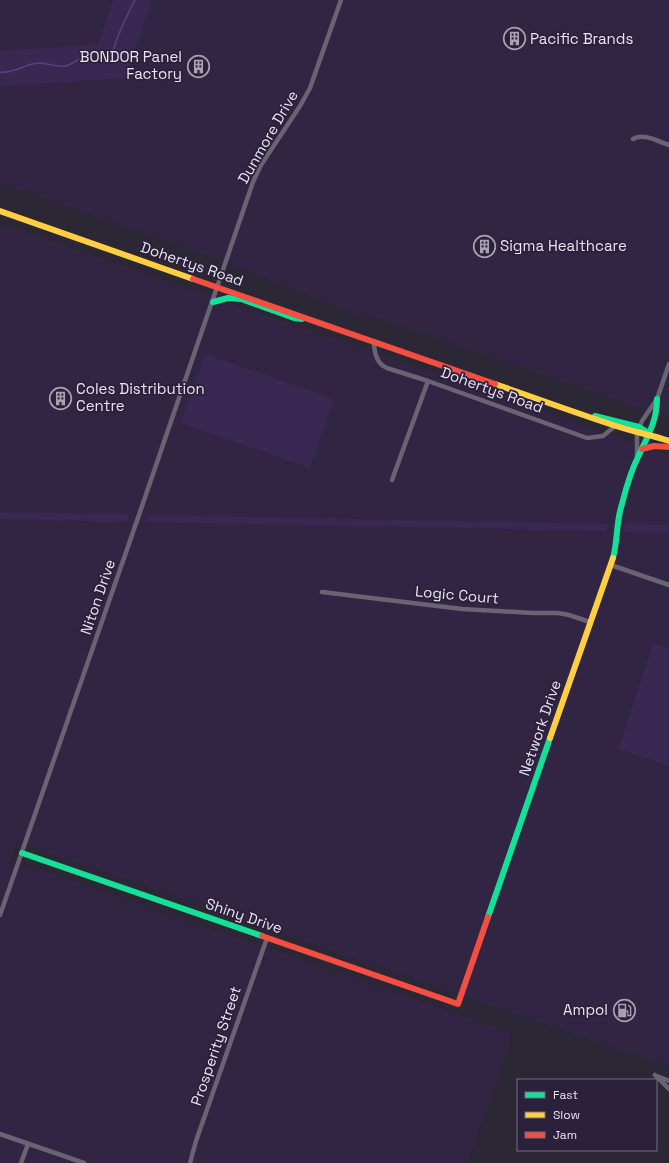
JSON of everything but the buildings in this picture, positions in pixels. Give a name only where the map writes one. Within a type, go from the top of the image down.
[{"type":"street","name":"Dunmore Drive","points":[[218,286],[253,182],[310,88],[341,0]]},
{"type":"street","points":[[633,138],[644,136],[669,144]]},
{"type":"street","name":"Dohertys Road","points":[[0,211],[579,412],[615,426],[638,430]]},
{"type":"street","name":"Niton Drive","points":[[0,915],[218,286]]},
{"type":"street","points":[[212,302],[228,298],[241,299],[294,318],[314,320]]},
{"type":"street","name":"Dohertys Road","points":[[374,341],[374,351],[382,366],[587,438],[603,436],[615,426]]},
{"type":"street","points":[[638,430],[656,399],[669,364]]},
{"type":"street","points":[[392,480],[428,381]]},
{"type":"street","name":"Network Drive","points":[[458,1004],[611,565],[615,550],[618,516],[637,458],[650,434],[656,407],[656,399]]},
{"type":"street","name":"Dohertys Road","points":[[579,412],[605,418],[669,441]]},
{"type":"street","name":"Network Drive","points":[[637,458],[638,430]]},
{"type":"street","points":[[642,449],[654,446],[669,447]]},
{"type":"street","points":[[611,565],[669,585]]},
{"type":"street","name":"Logic Court","points":[[322,592],[462,609],[558,613],[590,622]]},
{"type":"street","name":"Shiny Drive","points":[[22,853],[458,1004]]},
{"type":"street","name":"Prosperity Street","points":[[190,1163],[196,1141],[266,938]]},
{"type":"street","points":[[669,1081],[655,1075],[669,1089]]},
{"type":"street","points":[[0,1134],[84,1163]]},
{"type":"street","points":[[21,1163],[28,1144]]},
{"type":"shaded area","points":[[0,0],[669,0],[669,418],[371,316],[370,320],[215,258],[32,194],[33,189],[29,188],[27,193],[0,183]]},
{"type":"shaded area","points":[[113,0],[152,0],[125,78],[0,86],[0,51],[98,44]]},
{"type":"shaded area","points":[[0,223],[669,455],[669,649],[653,643],[618,749],[669,766],[669,1067],[17,842],[8,867],[23,871],[33,867],[513,1033],[468,1163],[0,1163]]},
{"type":"shaded area","points":[[205,354],[334,399],[310,468],[181,422]]},
{"type":"shaded area","points":[[0,512],[129,514],[127,522],[0,519]]},
{"type":"shaded area","points":[[149,515],[608,524],[607,531],[146,522]]},
{"type":"shaded area","points":[[625,524],[669,525],[669,533],[624,532]]},
{"type":"shaded area","points":[[653,643],[669,649],[669,766],[618,749]]},
{"type":"waterway","points":[[0,72],[10,72],[38,63],[65,66],[85,58],[102,62],[108,61],[113,56],[118,35],[135,0]]},
{"type":"traffic: fast","points":[[213,302],[228,298],[241,299],[294,318],[302,319]]},
{"type":"traffic: fast","points":[[613,558],[620,510],[633,468],[653,422],[657,407],[657,399]]},
{"type":"traffic: fast","points":[[595,416],[639,427],[649,433]]},
{"type":"traffic: fast","points":[[488,917],[550,738]]},
{"type":"traffic: fast","points":[[22,853],[262,936]]},
{"type":"traffic: slow","points":[[0,211],[193,279]]},
{"type":"traffic: slow","points":[[495,384],[616,426],[669,441]]},
{"type":"traffic: slow","points":[[550,738],[613,558]]},
{"type":"traffic: jam","points":[[193,279],[495,384]]},
{"type":"traffic: jam","points":[[642,449],[654,446],[669,447]]},
{"type":"traffic: jam","points":[[262,936],[458,1004],[488,917]]},
{"type":"place","name":"Pacific Brands","points":[[515,39]]},
{"type":"place","name":"BONDOR Panel Factory","points":[[198,66]]},
{"type":"place","name":"Sigma Healthcare","points":[[484,246]]},
{"type":"place","name":"Coles Distribution Centre","points":[[61,398]]},
{"type":"place","name":"Ampol","points":[[624,1010]]}]
